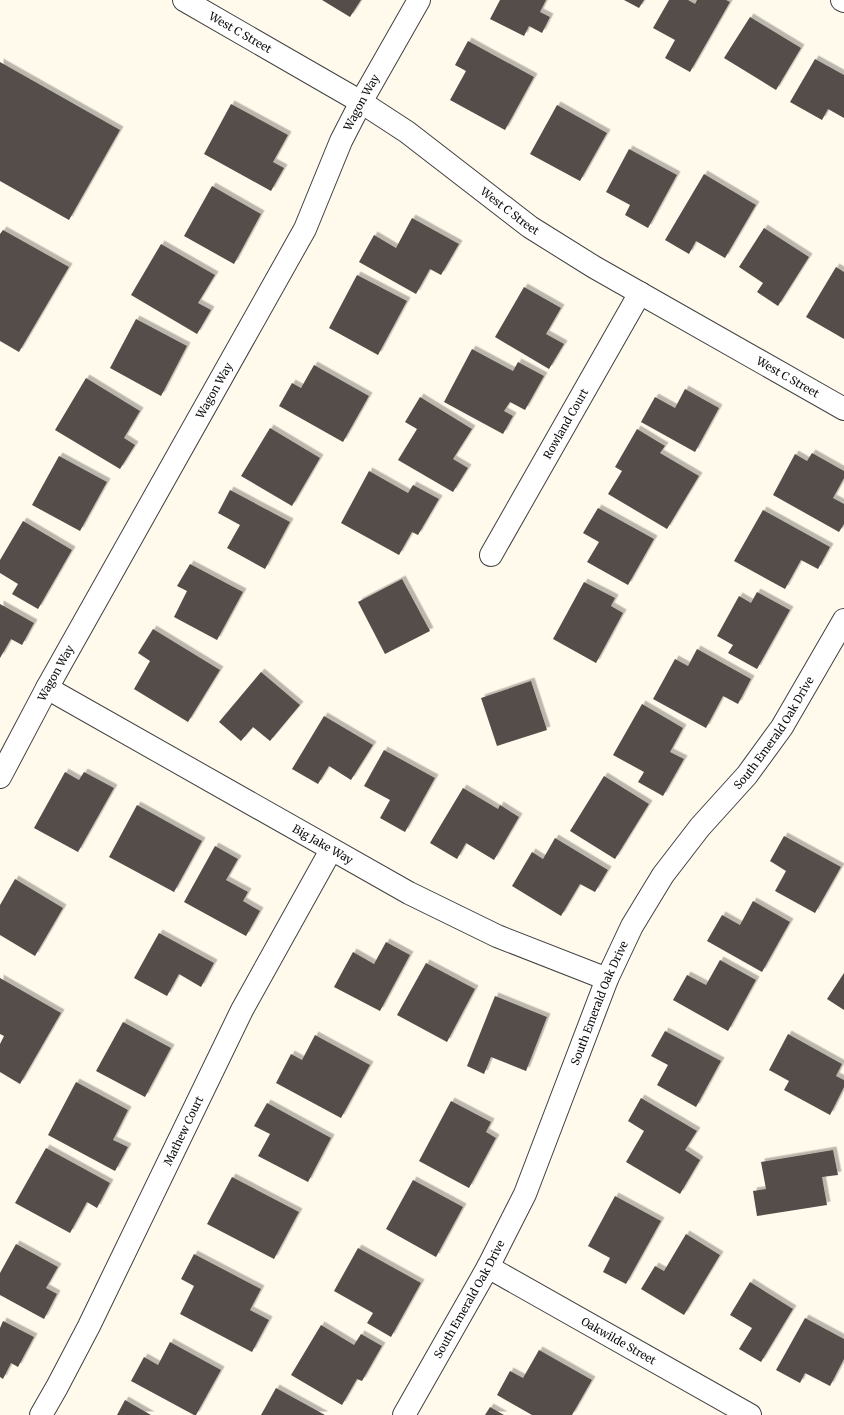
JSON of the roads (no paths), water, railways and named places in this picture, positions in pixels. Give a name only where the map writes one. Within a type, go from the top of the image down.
[{"type":"street","name":"West C Street","points":[[184,0],[361,102],[407,132],[530,227],[594,267],[844,409]]},
{"type":"street","name":"Wagon Way","points":[[0,777],[47,688],[305,229],[341,141],[361,102],[419,0]]},
{"type":"street","name":"Rowland Court","points":[[491,555],[640,293]]},
{"type":"street","name":"South Emerald Oak Drive","points":[[404,1415],[488,1267],[525,1194],[607,979],[632,926],[664,875],[700,826],[747,775],[782,727],[844,620]]},
{"type":"street","name":"Big Jake Way","points":[[47,688],[408,893],[497,936],[607,979]]},
{"type":"street","name":"Mathew Court","points":[[41,1415],[89,1326],[242,1010],[331,850]]},
{"type":"street","name":"Oakwilde Street","points":[[488,1267],[750,1415]]}]
